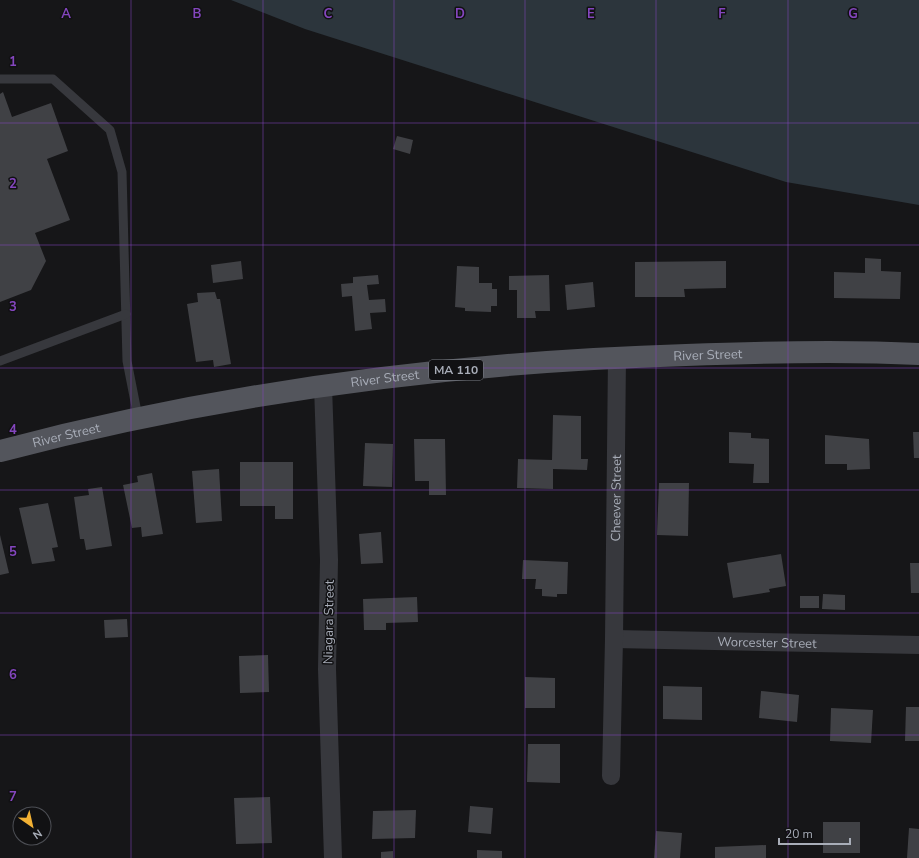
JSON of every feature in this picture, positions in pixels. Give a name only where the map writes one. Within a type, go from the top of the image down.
[{"type":"main road","name":"River Street","points":[[0,451],[138,417],[242,397],[482,367],[617,357],[752,352],[919,354]]},
{"type":"street","name":"Cheever Street","points":[[611,776],[617,357]]},
{"type":"street","name":"Niagara Street","points":[[323,386],[328,536],[327,669],[333,858]]},
{"type":"street","name":"Worcester Street","points":[[614,639],[919,645]]},
{"type":"lane","points":[[0,79],[53,79],[110,130],[122,172],[127,361],[138,417]]},
{"type":"lane","points":[[0,361],[126,314]]},
{"type":"shaded area","points":[[231,0],[919,0],[919,205],[786,182],[305,29]]},
{"type":"building","points":[[3,92],[12,117],[51,103],[68,151],[47,159],[70,220],[35,233],[46,261],[31,290],[0,302],[0,94]]},
{"type":"building","points":[[397,136],[413,140],[410,154],[393,149]]},
{"type":"building","points":[[865,258],[881,259],[881,271],[901,272],[900,299],[834,298],[834,272],[865,273]]},
{"type":"building","points":[[241,261],[243,279],[213,283],[211,265]]},
{"type":"building","points":[[726,261],[726,288],[684,289],[685,297],[635,297],[635,262]]},
{"type":"building","points":[[457,266],[479,267],[479,283],[492,283],[492,289],[497,289],[497,306],[491,306],[491,312],[465,311],[465,308],[455,307]]},
{"type":"building","points":[[378,275],[379,284],[367,285],[369,300],[385,299],[386,312],[370,313],[372,329],[355,331],[352,296],[342,297],[341,284],[353,283],[353,277]]},
{"type":"building","points":[[549,275],[550,311],[535,311],[536,318],[517,318],[517,290],[509,290],[509,276]]},
{"type":"building","points":[[593,282],[595,307],[567,310],[565,285]]},
{"type":"building","points":[[215,292],[217,299],[220,299],[231,364],[214,367],[213,360],[196,362],[187,304],[198,302],[197,293]]},
{"type":"building","points":[[553,415],[581,416],[581,459],[588,459],[587,470],[553,469],[553,489],[517,488],[518,459],[552,460]]},
{"type":"building","points":[[729,432],[751,433],[751,438],[769,439],[769,483],[753,483],[754,464],[729,463]]},
{"type":"building","points":[[913,432],[919,432],[919,458],[914,458]]},
{"type":"building","points":[[825,435],[869,439],[870,469],[847,470],[847,464],[825,464]]},
{"type":"building","points":[[414,439],[445,439],[446,495],[429,495],[429,481],[415,481]]},
{"type":"building","points":[[365,443],[393,444],[392,487],[363,486]]},
{"type":"building","points":[[240,462],[293,462],[293,519],[275,519],[275,506],[240,506]]},
{"type":"building","points":[[219,469],[222,521],[196,523],[192,471]]},
{"type":"building","points":[[152,473],[163,534],[142,537],[141,527],[132,528],[123,485],[138,482],[137,476]]},
{"type":"building","points":[[659,483],[689,483],[688,536],[657,535]]},
{"type":"building","points":[[102,487],[112,546],[86,550],[84,539],[80,539],[74,497],[89,495],[88,489]]},
{"type":"building","points":[[48,503],[58,547],[52,548],[55,561],[32,564],[19,508]]},
{"type":"building","points":[[381,532],[383,563],[361,564],[359,534]]},
{"type":"building","points":[[0,535],[9,573],[0,575]]},
{"type":"building","points":[[781,554],[786,586],[769,589],[770,592],[733,598],[727,563]]},
{"type":"building","points":[[523,560],[568,562],[567,594],[557,594],[557,597],[542,596],[542,589],[535,589],[536,579],[522,579]]},
{"type":"building","points":[[910,563],[919,563],[919,593],[911,593]]},
{"type":"building","points":[[823,594],[845,595],[845,610],[822,609]]},
{"type":"building","points":[[800,596],[819,596],[819,608],[800,608]]},
{"type":"building","points":[[417,597],[418,622],[386,623],[386,630],[364,630],[363,599]]},
{"type":"building","points":[[127,619],[128,637],[105,638],[104,620]]},
{"type":"building","points":[[268,655],[269,692],[240,693],[239,656]]},
{"type":"building","points":[[525,677],[555,678],[555,708],[525,708]]},
{"type":"building","points":[[663,686],[702,687],[702,720],[663,719]]},
{"type":"building","points":[[761,691],[799,695],[797,722],[759,718]]},
{"type":"building","points":[[906,707],[919,707],[919,741],[905,741]]},
{"type":"building","points":[[831,708],[873,710],[871,743],[830,741]]},
{"type":"building","points":[[528,744],[560,744],[560,783],[527,782]]},
{"type":"building","points":[[270,797],[272,843],[236,844],[234,798]]},
{"type":"building","points":[[470,806],[493,808],[491,834],[468,832]]},
{"type":"building","points":[[416,810],[415,838],[372,839],[373,811]]},
{"type":"building","points":[[823,822],[860,822],[860,853],[823,853]]},
{"type":"building","points":[[909,828],[919,829],[919,858],[907,858]]},
{"type":"building","points":[[656,831],[682,833],[680,858],[654,858]]},
{"type":"building","points":[[766,845],[766,858],[715,858],[715,847]]},
{"type":"building","points":[[477,850],[502,851],[502,858],[477,858]]},
{"type":"building","points":[[393,851],[393,858],[381,858],[381,852]]}]
